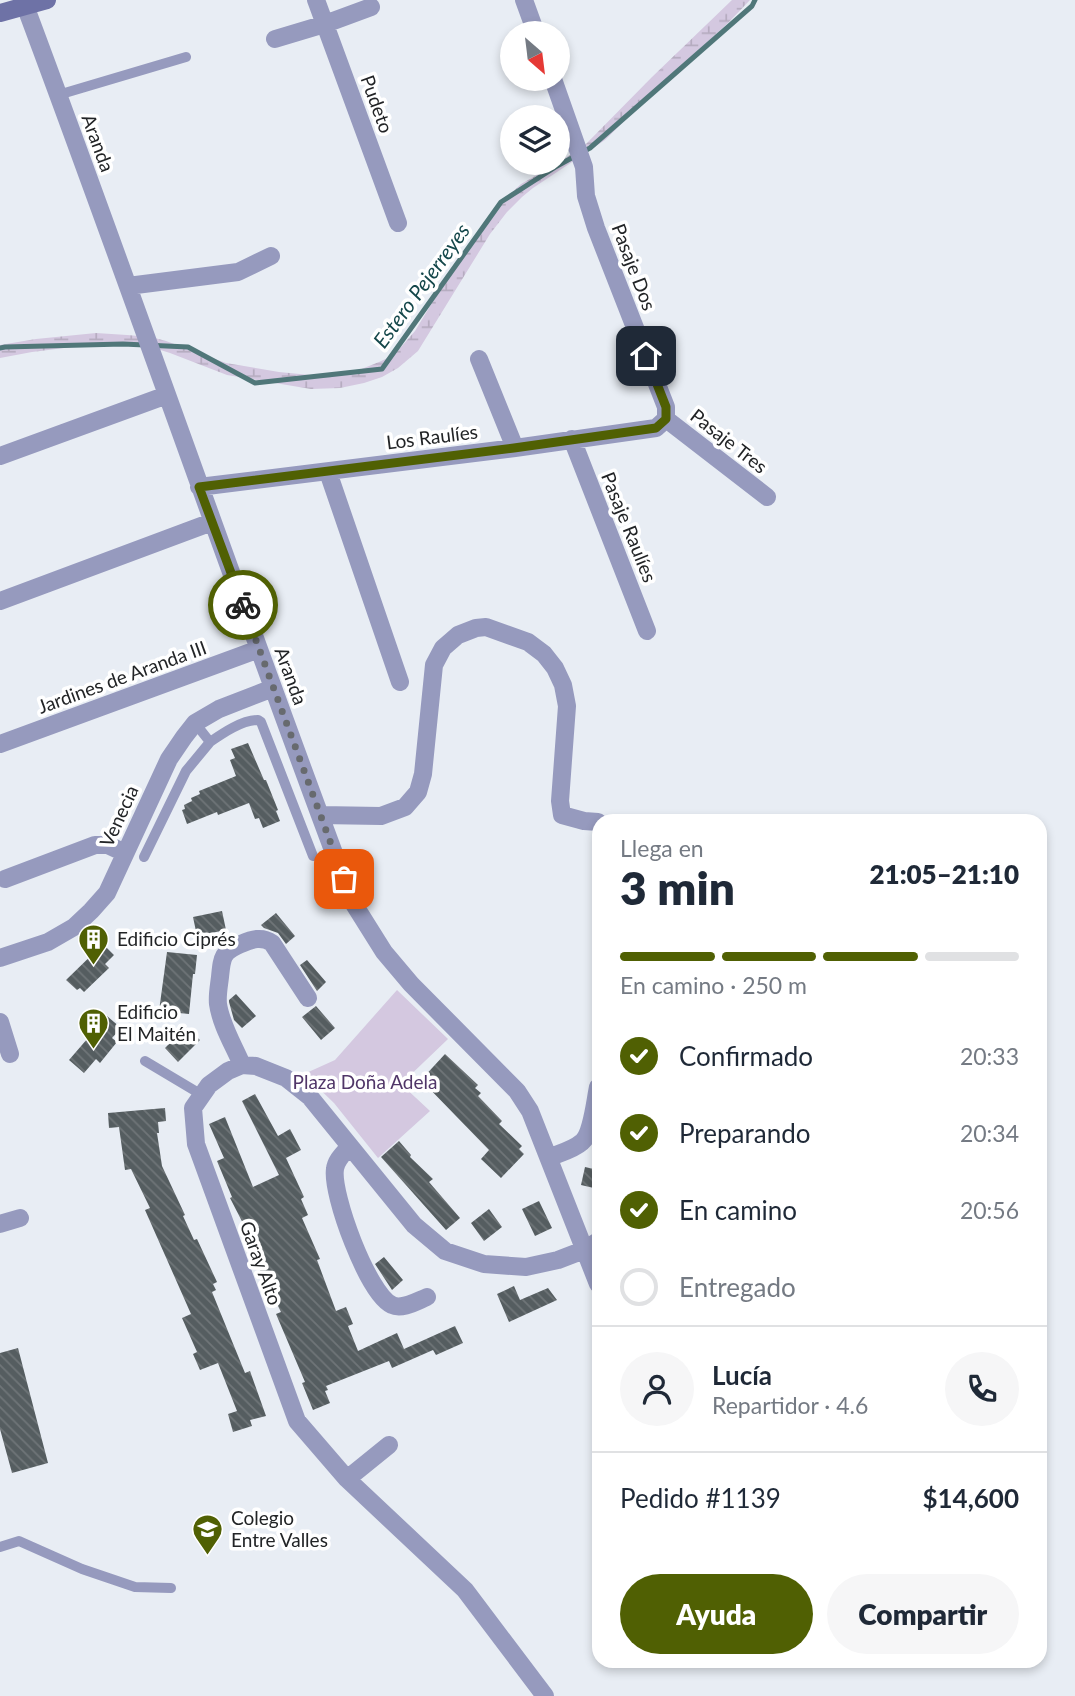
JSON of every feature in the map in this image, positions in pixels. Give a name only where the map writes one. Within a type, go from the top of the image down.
[{"type":"street","points":[[0,13],[24,3],[47,0]]},
{"type":"street","name":"Pudeto","points":[[316,0],[398,223]]},
{"type":"street","points":[[524,0],[532,21]]},
{"type":"street","name":"Aranda","points":[[24,3],[352,901],[384,952],[411,984],[517,1091],[530,1111],[592,1245]]},
{"type":"street","points":[[275,39],[372,7]]},
{"type":"street","name":"Pasaje Dos","points":[[557,91],[584,167],[586,196],[596,228],[666,407],[666,419]]},
{"type":"street","points":[[128,286],[238,272],[271,256]]},
{"type":"street","points":[[479,359],[514,448]]},
{"type":"street","points":[[0,456],[167,394]]},
{"type":"street","name":"Los Raulíes","points":[[199,487],[656,428],[666,419]]},
{"type":"street","name":"Pasaje Tres","points":[[666,419],[767,497]]},
{"type":"street","name":"Pasaje Raulíes","points":[[572,439],[647,631]]},
{"type":"street","points":[[328,472],[400,682]]},
{"type":"street","points":[[0,601],[212,522]]},
{"type":"street","points":[[320,815],[381,816],[405,807],[418,792],[423,774],[434,665],[443,648],[458,635],[486,627],[528,642],[544,654],[555,668],[563,685],[567,706],[562,815],[592,822]]},
{"type":"street","name":"Jardines de Aranda III","points":[[0,744],[259,649]]},
{"type":"street","name":"Venecia","points":[[0,958],[48,942],[74,927],[91,911],[107,892],[169,759],[195,723],[219,709],[273,688]]},
{"type":"street","points":[[5,879],[95,845],[108,845],[125,853]]},
{"type":"street","points":[[242,1065],[218,1006],[217,995],[225,952],[250,940],[268,940],[308,998]]},
{"type":"street","points":[[0,1022],[10,1054]]},
{"type":"street","points":[[201,1096],[209,1085],[228,1071],[242,1065],[256,1066],[286,1078],[310,1097],[414,1225],[445,1251],[484,1264],[526,1267],[558,1260],[592,1245]]},
{"type":"street","name":"Garay Alto","points":[[201,1096],[193,1108],[196,1144],[297,1421],[347,1479],[465,1590],[545,1696]]},
{"type":"street","points":[[550,1157],[581,1143],[586,1138],[592,1117]]},
{"type":"street","points":[[349,1147],[337,1161],[335,1179],[343,1214],[369,1279],[378,1293],[393,1306],[400,1307],[427,1297]]},
{"type":"street","points":[[0,1224],[20,1218]]},
{"type":"street","points":[[347,1479],[389,1445]]},
{"type":"lane","points":[[58,94],[186,57]]},
{"type":"lane","points":[[144,857],[186,771],[210,742],[222,733],[251,720],[261,722],[313,856]]},
{"type":"lane","points":[[195,723],[210,742]]},
{"type":"lane","points":[[145,1060],[201,1096]]},
{"type":"lane","points":[[0,1546],[19,1541],[82,1569],[135,1587],[171,1588]]},
{"type":"green space","points":[[732,0],[750,0],[605,140],[570,163],[570,155],[586,144]]},
{"type":"green space","points":[[537,175],[552,175],[533,188],[507,212],[490,234],[418,351],[382,377],[340,388],[311,389],[227,375],[151,347],[128,344],[88,345],[0,358],[0,345],[96,333],[151,337],[226,363],[279,372],[320,376],[359,370],[394,355],[415,331],[461,255],[506,198],[521,184]]},
{"type":"green space","name":"Plaza Doña Adela","points":[[397,990],[448,1039],[401,1084],[430,1111],[378,1158],[334,1103],[304,1074],[335,1060]]},
{"type":"building","points":[[248,743],[266,780],[280,821],[263,828],[259,818],[255,819],[249,803],[187,824],[182,810],[185,809],[184,805],[200,794],[199,791],[236,776],[230,760],[235,758],[231,749]]},
{"type":"building","points":[[222,911],[226,930],[197,936],[193,917]]},
{"type":"building","points":[[276,913],[295,936],[286,944],[278,933],[261,925]]},
{"type":"building","name":"Edificio Ciprés","points":[[103,944],[114,955],[105,964],[109,968],[84,992],[80,988],[77,990],[66,980]]},
{"type":"building","points":[[167,952],[197,955],[189,1014],[159,1011]]},
{"type":"building","points":[[307,960],[326,982],[317,991],[300,965]]},
{"type":"building","points":[[236,994],[256,1016],[242,1028],[234,1020],[229,1002]]},
{"type":"building","points":[[316,1006],[335,1028],[321,1040],[302,1017]]},
{"type":"building","name":"Edificio El Maitén","points":[[107,1016],[121,1028],[112,1038],[117,1042],[100,1063],[96,1059],[84,1073],[69,1060]]},
{"type":"building","points":[[186,1027],[200,1040],[178,1062],[165,1048]]},
{"type":"building","points":[[445,1054],[478,1085],[475,1088],[481,1093],[478,1096],[502,1121],[499,1124],[522,1146],[519,1149],[524,1154],[501,1178],[481,1159],[489,1150],[421,1080]]},
{"type":"building","points":[[255,1094],[278,1136],[290,1129],[301,1150],[286,1158],[304,1197],[301,1199],[308,1215],[302,1218],[320,1259],[317,1260],[336,1311],[346,1307],[353,1324],[348,1326],[358,1351],[397,1333],[404,1349],[455,1326],[463,1343],[436,1355],[433,1350],[392,1368],[389,1361],[326,1386],[328,1390],[325,1391],[330,1403],[313,1410],[302,1383],[305,1382],[276,1314],[281,1312],[244,1238],[249,1235],[230,1198],[232,1197],[217,1161],[224,1158],[209,1124],[225,1117],[253,1187],[279,1175],[242,1101]]},
{"type":"building","points":[[165,1108],[166,1121],[158,1122],[157,1133],[162,1166],[194,1240],[197,1239],[217,1282],[213,1284],[216,1290],[212,1292],[245,1373],[250,1371],[266,1416],[250,1420],[252,1426],[233,1432],[228,1414],[237,1411],[218,1363],[200,1370],[193,1354],[197,1352],[182,1318],[191,1314],[145,1210],[150,1208],[131,1169],[125,1170],[119,1127],[109,1128],[108,1113]]},
{"type":"building","points":[[399,1141],[410,1157],[433,1179],[429,1182],[460,1218],[446,1230],[381,1157]]},
{"type":"building","points":[[585,1167],[592,1169],[592,1188],[581,1185]]},
{"type":"building","points":[[539,1201],[552,1228],[535,1236],[522,1209]]},
{"type":"building","points":[[489,1209],[502,1227],[484,1241],[471,1223]]},
{"type":"building","points":[[384,1257],[403,1280],[392,1290],[375,1264]]},
{"type":"building","points":[[514,1286],[520,1300],[548,1288],[557,1300],[509,1322],[497,1294]]},
{"type":"building","points":[[18,1348],[48,1463],[12,1473],[0,1429],[0,1353]]},
{"type":"waterway","name":"Estero Pejerreyes","points":[[0,348],[123,344],[188,347],[255,383],[382,369],[501,202],[590,148],[752,6],[755,0]]},
{"type":"way so far","points":[[243,605],[344,879]]},
{"type":"place","name":"Edificio Ciprés","points":[[94,966]]},
{"type":"place","name":"Edificio El Maitén","points":[[94,1050]]},
{"type":"place","name":"Colegio Entre Valles","points":[[208,1556]]},
{"type":"route","points":[[243,605],[199,487],[656,428],[666,419],[666,407],[646,356]]}]
